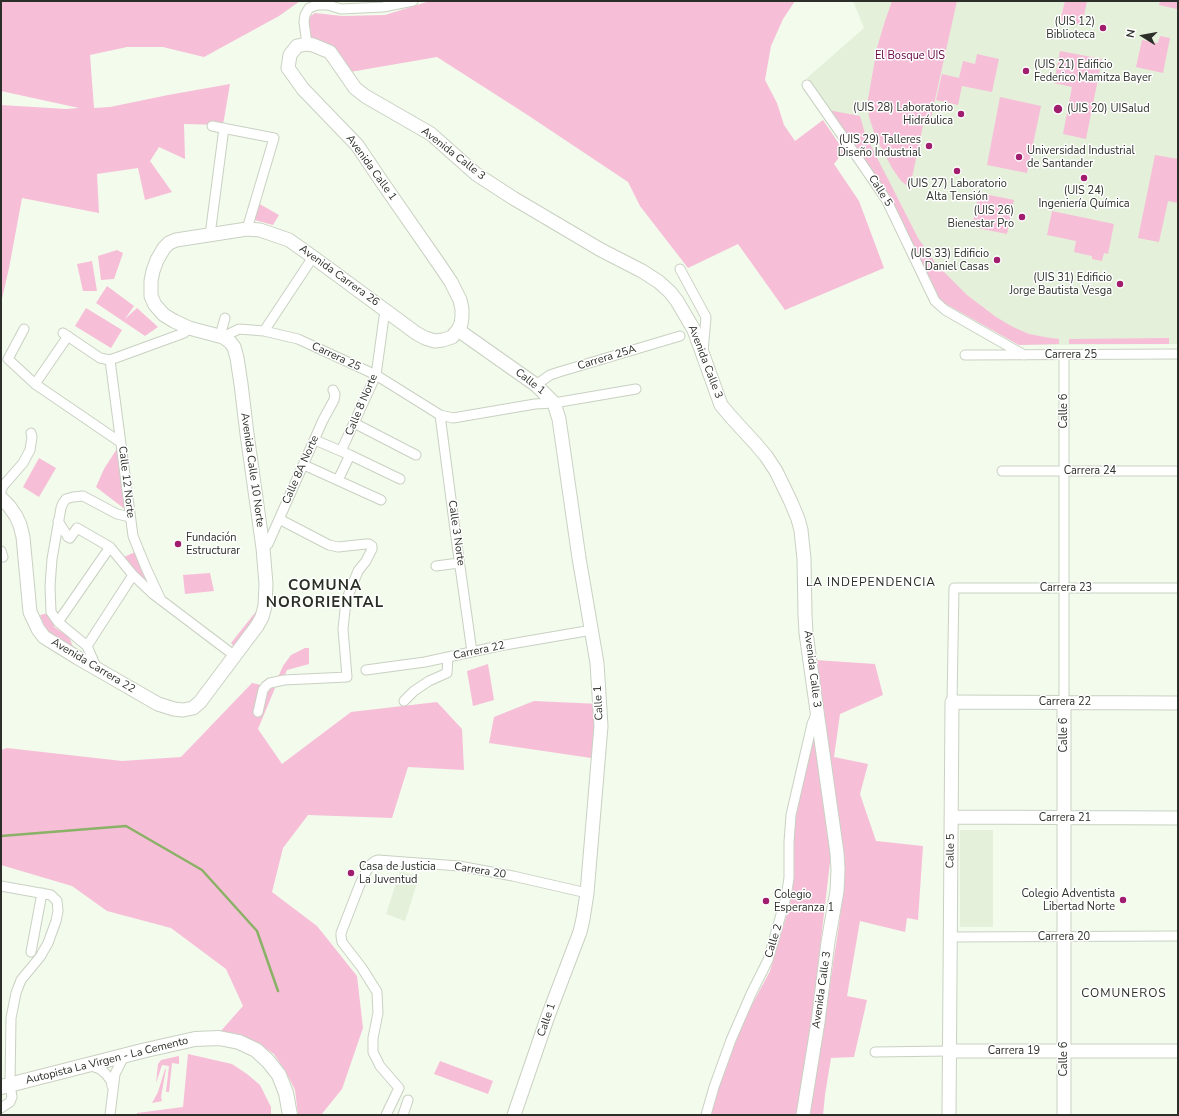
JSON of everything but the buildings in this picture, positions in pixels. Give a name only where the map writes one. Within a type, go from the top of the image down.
[{"type":"main road","name":"Autopista La Virgen - La Cemento","points":[[6,1086],[83,1065],[127,1055],[195,1040],[219,1038],[239,1042],[256,1050],[268,1061],[278,1075],[286,1093],[290,1115]]},
{"type":"street","points":[[307,44],[304,22],[305,15],[309,8],[317,5],[328,5],[341,9],[383,7],[414,1]]},
{"type":"street","name":"Avenida Calle 3","points":[[307,44],[314,45],[330,52],[355,88],[365,96],[432,134],[476,174],[513,198],[601,250],[646,273],[670,292],[694,330],[721,405],[766,456],[779,476],[798,519],[801,530],[804,559],[806,633],[837,852],[838,882],[803,1115]]},
{"type":"street","name":"Avenida Calle 1","points":[[307,44],[296,46],[290,55],[288,68],[303,89],[357,145],[445,272],[457,293],[461,304],[462,317],[458,330]]},
{"type":"street","name":"Calle 5","points":[[806,84],[887,201],[935,301],[940,306],[1024,355]]},
{"type":"street","points":[[212,126],[274,138],[247,229]]},
{"type":"street","points":[[210,235],[224,128]]},
{"type":"street","name":"Avenida Carrera 26","points":[[189,328],[164,315],[151,296],[153,271],[164,248],[176,240],[247,229],[260,230],[288,240],[313,256],[416,333],[425,338],[436,341],[443,340],[452,337],[458,330]]},
{"type":"street","points":[[264,331],[313,256]]},
{"type":"street","points":[[680,269],[706,318],[703,355]]},
{"type":"street","name":"Calle 8 Norte","points":[[341,451],[376,375],[385,310]]},
{"type":"street","points":[[35,384],[66,334],[100,358],[110,360],[184,332],[189,328],[222,337],[225,318]]},
{"type":"street","points":[[24,329],[8,359],[35,384],[120,442]]},
{"type":"street","name":"Carrera 25","points":[[222,337],[239,329],[264,331],[298,339],[376,375],[440,415]]},
{"type":"street","name":"Calle 1","points":[[458,330],[536,385],[554,403],[559,419],[597,663],[601,726],[587,893],[580,932],[555,997],[514,1115]]},
{"type":"street","name":"Carrera 25A","points":[[536,385],[550,375],[680,336]]},
{"type":"street","name":"Avenida Calle 10 Norte","points":[[193,708],[200,702],[257,626],[262,617],[265,606],[266,584],[263,548],[237,358],[234,347],[230,342],[222,337]]},
{"type":"street","name":"Carrera 25","points":[[965,355],[1178,354]]},
{"type":"street","name":"Calle 6","points":[[1064,355],[1064,1115]]},
{"type":"street","name":"Calle 12 Norte","points":[[110,360],[133,536],[161,600]]},
{"type":"street","points":[[440,415],[454,418],[636,389]]},
{"type":"street","name":"Calle 8A Norte","points":[[263,548],[268,544],[334,400],[335,394],[333,390]]},
{"type":"street","name":"Calle 3 Norte","points":[[440,415],[472,652]]},
{"type":"street","points":[[354,423],[416,455]]},
{"type":"street","points":[[1,492],[3,486],[23,463],[30,450],[32,437],[31,433]]},
{"type":"street","points":[[315,440],[400,479]]},
{"type":"street","points":[[338,480],[350,455]]},
{"type":"street","points":[[304,465],[381,500]]},
{"type":"street","name":"Carrera 24","points":[[1002,471],[1178,471]]},
{"type":"street","points":[[97,669],[87,646],[58,622],[51,612],[50,586],[52,559],[58,521],[61,508],[66,499],[78,496],[83,496],[117,514],[130,517]]},
{"type":"street","name":"Avenida Carrera 22","points":[[1,498],[9,506],[20,525],[23,537],[30,612],[38,629],[44,637],[158,704],[174,709],[183,710],[193,708]]},
{"type":"street","points":[[258,712],[263,690],[270,683],[284,680],[346,677],[343,629],[345,610],[353,582],[358,571],[371,552],[372,546],[370,544],[338,547],[329,545],[279,519]]},
{"type":"street","points":[[58,521],[68,537],[70,538],[77,528],[110,547],[153,594],[235,656]]},
{"type":"street","points":[[58,622],[110,547]]},
{"type":"street","points":[[436,566],[460,563]]},
{"type":"street","points":[[87,646],[134,575]]},
{"type":"street","name":"Calle 5","points":[[949,1115],[954,588]]},
{"type":"street","name":"Carrera 23","points":[[954,588],[1178,588]]},
{"type":"street","name":"Carrera 22","points":[[366,670],[425,662],[592,630]]},
{"type":"street","points":[[404,700],[414,690],[447,673],[448,657]]},
{"type":"street","name":"Carrera 22","points":[[952,702],[1178,703]]},
{"type":"street","name":"Calle 2","points":[[706,1115],[714,1087],[731,1040],[768,960],[776,934],[788,886],[791,816],[812,724],[817,711]]},
{"type":"street","name":"Carrera 21","points":[[951,817],[1178,818]]},
{"type":"street","name":"Carrera 20","points":[[386,1115],[399,1088],[380,1066],[373,1052],[373,1038],[378,1013],[377,992],[362,968],[342,942],[341,936],[360,884],[369,866],[378,860],[459,866],[485,870],[587,893]]},
{"type":"street","points":[[1,886],[47,894],[57,901],[58,911],[48,942],[40,957],[21,980],[16,993],[11,1018],[6,1086],[12,1097],[10,1102],[1,1108]]},
{"type":"street","points":[[31,952],[47,894]]},
{"type":"street","name":"Carrera 20","points":[[950,937],[1178,936]]},
{"type":"street","name":"Carrera 19","points":[[875,1052],[1178,1052]]},
{"type":"street","points":[[110,1115],[115,1074],[122,1060],[127,1055]]},
{"type":"street","points":[[83,1065],[100,1068],[111,1081],[113,1089]]},
{"type":"street","points":[[402,1115],[408,1100]]},
{"type":"shaded area","name":"Universidad Industrial de Santander","points":[[853,1],[1178,1],[1178,344],[1019,345],[937,299],[893,205],[807,78],[864,28]]},
{"type":"shaded area","points":[[960,830],[993,830],[993,927],[960,927]]},
{"type":"shaded area","points":[[400,871],[419,877],[405,921],[386,914]]},
{"type":"green space","points":[[1,1],[300,1],[279,16],[204,57],[163,47],[127,47],[90,55],[94,108],[110,107],[230,84],[223,125],[184,124],[185,159],[159,147],[150,161],[172,192],[145,200],[138,168],[97,174],[99,213],[22,198],[1,303],[1,105],[66,109],[79,108],[1,91]]},
{"type":"green space","points":[[430,1],[795,1],[783,19],[771,46],[765,80],[777,103],[784,125],[795,141],[823,120],[844,151],[834,164],[859,201],[884,268],[785,310],[738,244],[688,268],[640,206],[628,182],[437,57],[350,72],[328,44],[310,37],[308,18],[315,13],[342,16],[385,15]]},
{"type":"green space","name":"El Bosque UIS","points":[[892,1],[957,1],[930,122],[924,121],[910,187],[901,181],[892,168],[876,138],[869,117],[868,99],[877,48]]},
{"type":"green space","points":[[1065,1],[1087,1],[1082,25],[1060,21]]},
{"type":"green space","points":[[1160,1],[1178,1],[1177,9],[1159,5]]},
{"type":"green space","points":[[1160,36],[1170,38],[1163,73],[1136,67],[1142,40],[1158,43]]},
{"type":"green space","points":[[1060,51],[1102,59],[1086,139],[1063,134],[1072,87],[1054,83]]},
{"type":"green space","points":[[977,54],[999,59],[992,92],[962,86],[958,105],[936,100],[942,74],[959,78],[963,61],[975,64]]},
{"type":"green space","points":[[1000,97],[1041,106],[1027,173],[987,165]]},
{"type":"green space","points":[[828,110],[860,116],[865,134],[918,238],[936,264],[967,295],[996,317],[1029,334],[1059,339],[1059,344],[1019,345],[937,299],[893,205]]},
{"type":"green space","points":[[1155,155],[1178,159],[1178,203],[1168,201],[1159,242],[1138,238]]},
{"type":"green space","points":[[979,193],[1014,200],[1007,234],[972,227]]},
{"type":"green space","points":[[256,202],[279,215],[273,225],[251,219]]},
{"type":"green space","points":[[1052,211],[1114,224],[1108,254],[1104,253],[1102,261],[1092,259],[1092,256],[1074,252],[1076,241],[1047,235]]},
{"type":"green space","points":[[117,250],[123,253],[114,279],[101,280],[98,256]]},
{"type":"green space","points":[[92,261],[97,291],[83,291],[77,264]]},
{"type":"green space","points":[[107,286],[134,306],[125,319],[137,308],[158,327],[145,336],[96,303]]},
{"type":"green space","points":[[86,308],[122,330],[111,348],[75,326]]},
{"type":"green space","points":[[1169,338],[1169,344],[1069,344],[1069,339]]},
{"type":"green space","points":[[118,447],[126,510],[96,487],[104,469]]},
{"type":"green space","points":[[39,458],[56,468],[39,497],[23,487]]},
{"type":"green space","points":[[135,552],[141,569],[150,589],[124,557]]},
{"type":"green space","points":[[210,573],[214,591],[185,594],[183,575]]},
{"type":"green space","points":[[258,609],[256,620],[235,648],[231,643]]},
{"type":"green space","points":[[49,613],[54,620],[54,627],[69,637],[74,649],[52,636],[44,625],[40,615]]},
{"type":"green space","points":[[305,648],[309,648],[309,664],[287,670],[284,677],[278,677],[283,666],[291,655]]},
{"type":"green space","points":[[815,660],[875,664],[883,695],[840,714],[834,757],[868,764],[860,794],[876,841],[923,846],[918,920],[907,918],[905,932],[860,921],[847,996],[867,1000],[854,1057],[831,1058],[823,1115],[810,1115],[839,925],[844,885],[845,860]]},
{"type":"green space","points":[[488,664],[494,700],[473,706],[467,671]]},
{"type":"green space","points":[[252,683],[275,688],[258,729],[282,764],[351,712],[437,702],[462,729],[464,770],[408,767],[392,818],[308,815],[283,848],[272,892],[317,926],[357,976],[363,1028],[342,1089],[321,1115],[298,1115],[295,1090],[286,1072],[274,1054],[259,1044],[220,1032],[243,1006],[226,969],[171,928],[107,911],[72,886],[1,865],[1,750],[7,748],[122,761],[181,757]]},
{"type":"green space","points":[[534,701],[600,704],[598,759],[489,743],[494,717]]},
{"type":"green space","points":[[815,728],[831,854],[811,1025],[797,1115],[710,1115],[730,1053],[745,1018],[770,971],[790,904],[793,885],[793,834],[795,818]]},
{"type":"green space","points":[[188,1054],[232,1064],[247,1074],[260,1085],[271,1107],[271,1115],[137,1115],[137,1113],[183,1107]]},
{"type":"green space","points":[[179,1056],[179,1064],[172,1063],[169,1092],[166,1092],[169,1066],[162,1065],[156,1083],[158,1064],[161,1060]]},
{"type":"green space","points":[[440,1061],[493,1081],[488,1094],[434,1074]]},
{"type":"green space","points":[[165,1069],[161,1097],[162,1101],[152,1103],[158,1092]]},
{"type":"waterway","points":[[1,836],[126,826],[202,870],[257,931],[278,991]]},
{"type":"place","name":"(UIS 12) Biblioteca","points":[[1103,28]]},
{"type":"place","name":"(UIS 21) Edificio Federico Mamitza Bayer","points":[[1026,71]]},
{"type":"place","name":"(UIS 20) UISalud","points":[[1058,109]]},
{"type":"place","name":"(UIS 28) Laboratorio Hidráulica","points":[[961,114]]},
{"type":"place","name":"(UIS 29) Talleres Diseño Industrial","points":[[929,146]]},
{"type":"place","name":"Universidad Industrial de Santander","points":[[1019,157]]},
{"type":"place","name":"(UIS 27) Laboratorio Alta Tensión","points":[[957,171]]},
{"type":"place","name":"(UIS 24) Ingeniería Química","points":[[1084,178]]},
{"type":"place","name":"(UIS 26) Bienestar Pro","points":[[1022,217]]},
{"type":"place","name":"(UIS 33) Edificio Daniel Casas","points":[[997,260]]},
{"type":"place","name":"(UIS 31) Edificio Jorge Bautista Vesga","points":[[1120,284]]},
{"type":"place","name":"Fundación Estructurar","points":[[178,544]]},
{"type":"place","name":"Casa de Justicia La Juventud","points":[[351,873]]},
{"type":"place","name":"Colegio Adventista Libertad Norte","points":[[1123,900]]},
{"type":"place","name":"Colegio Esperanza 1","points":[[766,901]]},
{"type":"district","name":"LA INDEPENDENCIA","points":[[871,583]]},
{"type":"district","name":"COMUNA NORORIENTAL","points":[[325,594]]},
{"type":"district","name":"COMUNEROS","points":[[1124,994]]}]
